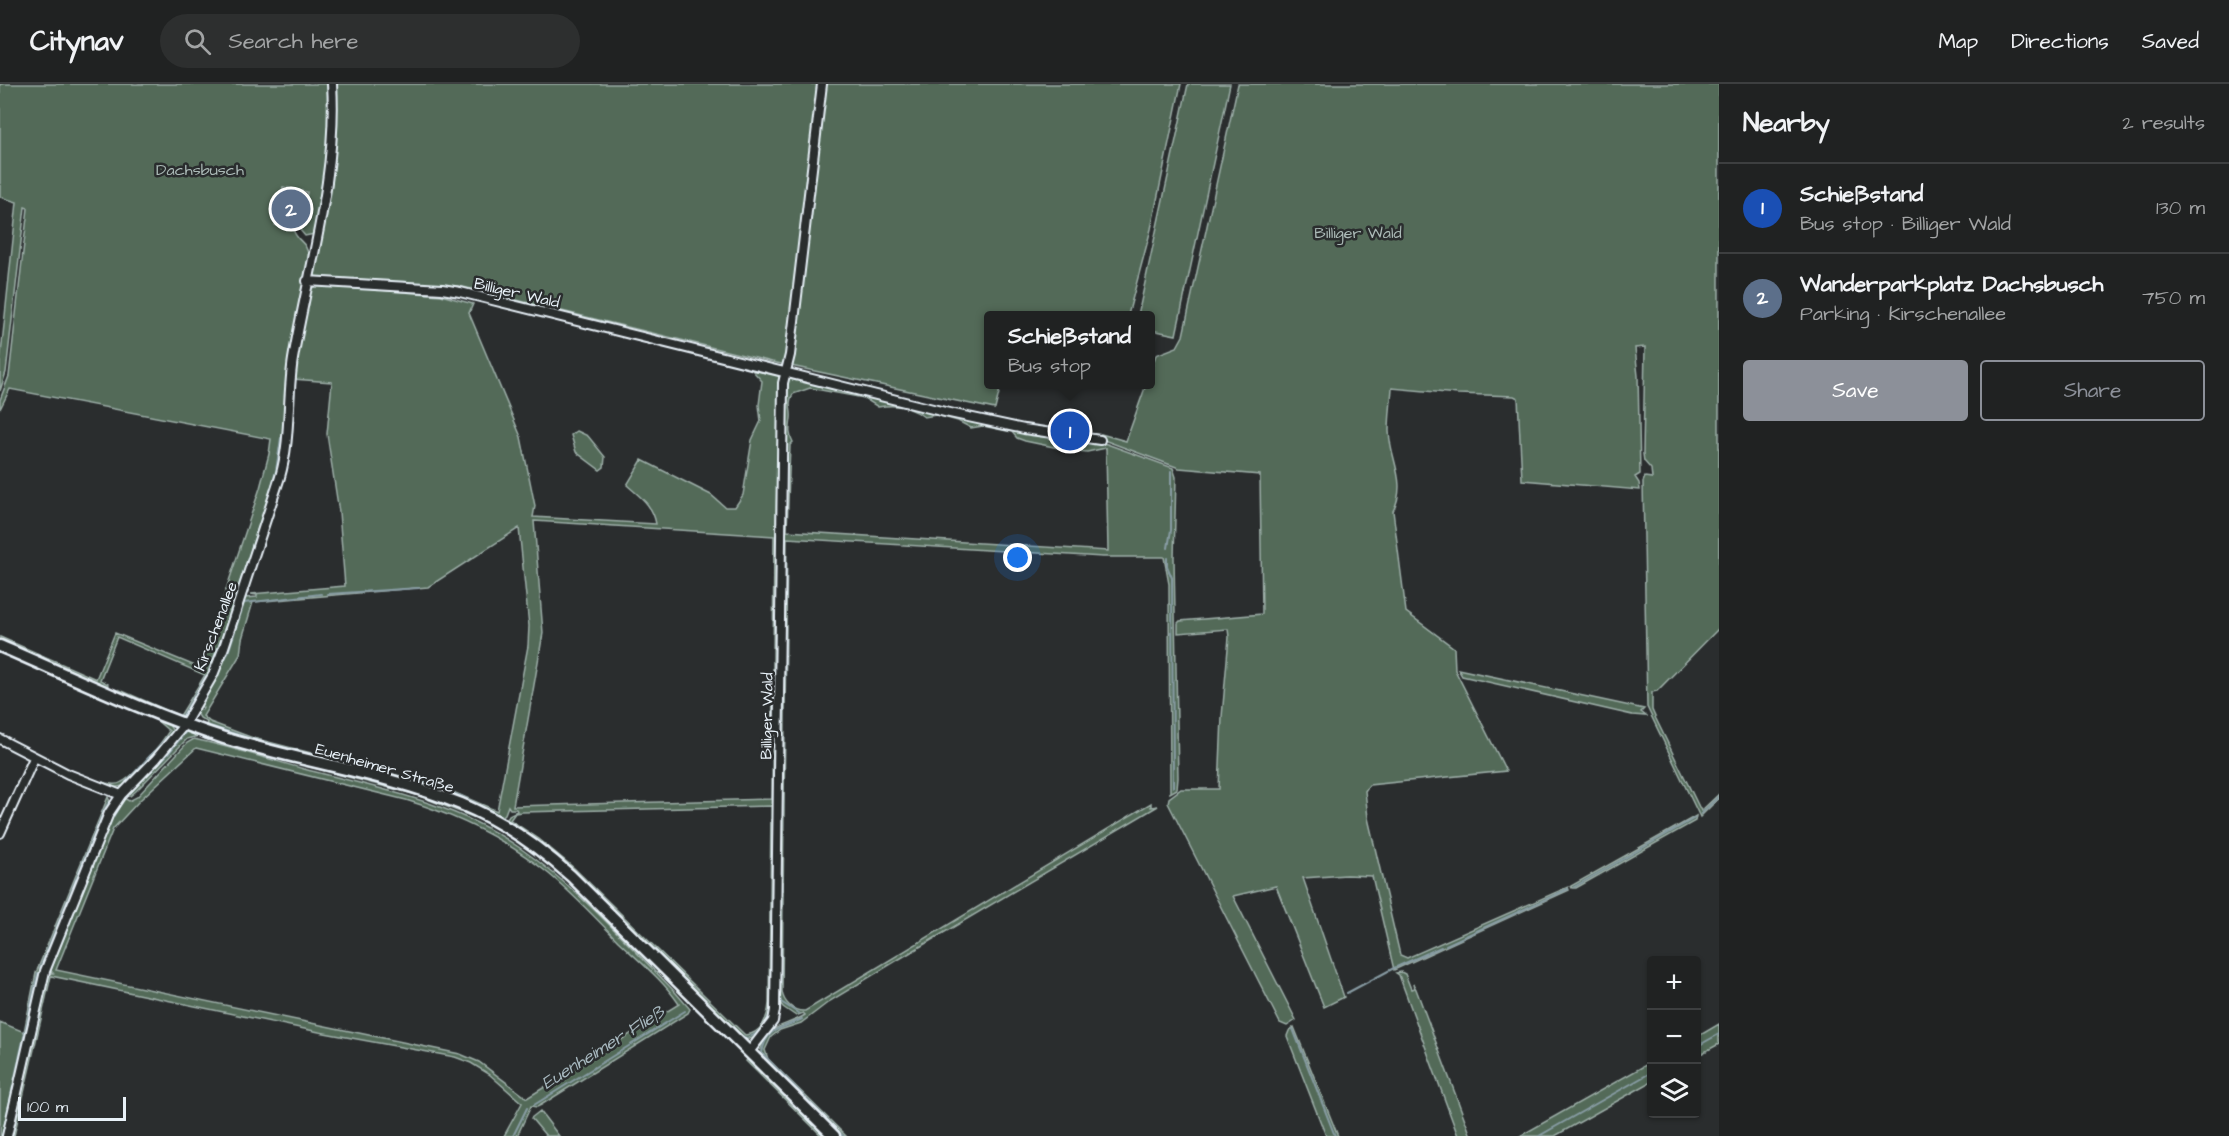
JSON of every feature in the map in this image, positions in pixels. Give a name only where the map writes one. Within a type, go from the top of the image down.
[{"type":"main road","name":"Euenheimer Straße","points":[[0,646],[184,725],[257,748],[424,791],[462,804],[501,824],[542,851],[571,876],[834,1136]]},
{"type":"street","name":"Kirschenallee","points":[[7,1136],[45,971],[109,813],[121,795],[156,759],[184,725],[221,656],[282,470],[287,437],[290,384],[328,165],[333,110],[332,84]]},
{"type":"street","name":"Billiger Wald","points":[[749,1052],[773,1021],[776,999],[783,383],[822,84]]},
{"type":"street","name":"Billiger Wald","points":[[307,281],[460,292],[945,412],[1024,429],[1100,440]]},
{"type":"street","points":[[0,740],[68,774],[121,795]]},
{"type":"street","points":[[0,833],[34,758]]},
{"type":"green space","name":"Dachsbusch","points":[[0,84],[329,84],[325,160],[314,234],[305,236],[300,230],[307,192],[283,187],[275,225],[293,229],[306,248],[309,258],[285,392],[284,445],[280,469],[220,651],[210,673],[183,717],[179,718],[122,694],[120,690],[180,716],[205,675],[117,637],[100,680],[108,684],[106,687],[66,670],[66,667],[62,665],[58,667],[0,641],[0,637],[96,679],[115,633],[200,668],[260,488],[271,439],[10,389],[0,409],[0,400],[9,376],[28,208],[25,207],[6,372],[0,391],[0,363],[17,202],[0,197]]},
{"type":"green space","points":[[334,84],[1181,84],[1151,229],[1129,311],[984,311],[984,389],[1000,389],[995,409],[772,362],[459,286],[312,279],[326,202]]},
{"type":"green space","points":[[1188,84],[1230,84],[1176,335],[1155,331],[1155,311],[1139,311]]},
{"type":"green space","name":"Billiger Wald","points":[[1238,84],[1719,84],[1719,628],[1657,691],[1652,692],[1652,710],[1701,811],[1719,794],[1719,798],[1700,817],[1647,707],[1643,482],[1645,477],[1652,478],[1651,469],[1644,461],[1643,454],[1645,347],[1635,348],[1638,376],[1640,474],[1635,477],[1640,490],[1522,480],[1518,398],[1514,396],[1392,388],[1389,431],[1399,481],[1393,511],[1406,612],[1454,648],[1455,670],[1506,771],[1369,785],[1365,791],[1368,818],[1400,955],[1407,958],[1568,887],[1569,890],[1394,970],[1372,876],[1303,878],[1344,997],[1324,1007],[1276,886],[1233,896],[1296,1020],[1287,1026],[1280,1023],[1168,803],[1169,798],[1181,789],[1219,789],[1228,629],[1178,633],[1178,623],[1262,614],[1260,475],[1179,468],[1101,439],[1101,434],[1126,441],[1145,389],[1155,389],[1156,355],[1177,347],[1183,336]]},
{"type":"green space","points":[[318,285],[441,295],[473,304],[469,313],[521,437],[535,506],[533,517],[656,524],[649,506],[627,485],[642,460],[711,495],[725,507],[735,507],[743,495],[752,440],[761,421],[759,405],[762,381],[752,370],[779,375],[776,529],[779,530],[771,1017],[757,1037],[745,1040],[506,822],[509,815],[517,811],[516,809],[510,809],[508,806],[505,814],[500,818],[424,786],[423,783],[418,785],[234,736],[206,726],[207,722],[200,718],[195,710],[203,708],[199,705],[244,598],[257,597],[251,594],[345,586],[339,512],[327,434],[332,382],[293,379],[310,289]],"holes":[[[534,521],[774,536],[772,799],[513,806],[543,633]],[[519,528],[529,626],[528,646],[497,811],[439,786],[253,738],[210,722],[203,716],[240,655],[242,639],[253,602],[428,587]],[[771,806],[769,1003],[767,1014],[760,1028],[756,1032],[745,1035],[574,868],[539,839],[510,820],[515,813]]]},
{"type":"green space","points":[[792,377],[1014,429],[1107,444],[1173,468],[1176,477],[1174,558],[1178,778],[1177,789],[1170,793],[1169,584],[1164,557],[1103,557],[787,538],[782,991],[784,999],[793,1008],[805,1011],[1151,803],[1151,807],[1158,806],[830,1001],[801,1023],[780,1030],[771,1037],[765,1050],[768,1059],[846,1136],[840,1136],[763,1060],[760,1053],[766,1036],[771,1031],[805,1015],[803,1013],[796,1016],[783,1007],[778,1000],[785,390],[788,379]],"holes":[[[810,388],[864,398],[878,407],[902,407],[914,410],[924,417],[936,415],[958,421],[971,428],[983,426],[1012,432],[1017,438],[1025,441],[1068,450],[1087,452],[1106,448],[1108,551],[787,531],[790,445],[793,442],[790,433],[790,404],[793,394]]]},
{"type":"green space","points":[[577,431],[588,436],[605,457],[604,467],[600,470],[576,452],[571,435]]},
{"type":"green space","points":[[0,652],[168,723],[172,730],[171,738],[130,783],[116,787],[106,784],[103,782],[120,783],[134,773],[169,731],[155,719]]},
{"type":"green space","points":[[1458,669],[1644,709],[1641,712],[1646,716],[1632,715],[1462,676]]},
{"type":"green space","points":[[185,730],[198,736],[187,739],[136,791],[126,796]]},
{"type":"green space","points":[[203,736],[421,794],[473,814],[513,836],[569,879],[693,1006],[572,884],[524,845],[483,821],[417,795],[233,747],[205,739]]},
{"type":"green space","points":[[194,739],[208,742],[388,790],[443,808],[495,832],[520,848],[582,898],[676,993],[690,1009],[688,1013],[541,1105],[531,1106],[517,1136],[504,1136],[522,1103],[489,1074],[455,1057],[319,1032],[51,976],[14,1136],[10,1136],[48,973],[53,973],[49,969],[112,813],[122,797],[129,801],[137,797],[187,743]],"holes":[[[196,748],[406,800],[463,821],[499,839],[533,861],[576,898],[658,979],[679,1004],[527,1098],[479,1062],[460,1054],[56,970],[113,829],[140,800]]]},
{"type":"green space","points":[[108,797],[111,804],[47,958],[5,1136],[0,1136],[0,1022],[24,1032],[36,973]]},
{"type":"green space","points":[[1696,816],[1695,821],[1576,888],[1572,888],[1571,886]]},
{"type":"green space","points":[[1396,973],[1405,974],[1411,989],[1414,988],[1413,984],[1416,989],[1471,1136],[1458,1136],[1399,975]]},
{"type":"green space","points":[[1719,1024],[1719,1044],[1701,1054],[1701,1035]]},
{"type":"green space","points":[[1294,1027],[1338,1136],[1326,1136],[1287,1036]]},
{"type":"green space","points":[[748,1059],[828,1136],[822,1136],[746,1061]]},
{"type":"green space","points":[[1647,1064],[1647,1084],[1555,1136],[1520,1136]]},
{"type":"green space","points":[[540,1111],[559,1136],[546,1136],[531,1118]]},
{"type":"waterway","points":[[209,670],[269,496],[281,438]]},
{"type":"waterway","points":[[1168,548],[1171,530],[1171,471]]},
{"type":"waterway","points":[[777,536],[777,554]]},
{"type":"waterway","points":[[786,540],[780,998],[781,1002],[798,1013]]},
{"type":"waterway","points":[[1167,558],[1167,566],[1172,578],[1173,787]]},
{"type":"waterway","points":[[328,594],[419,588]]},
{"type":"waterway","points":[[206,694],[228,653],[244,603],[321,594]]},
{"type":"waterway","points":[[776,631],[776,656]]},
{"type":"waterway","points":[[183,715],[206,676]]},
{"type":"waterway","points":[[774,799],[775,706]]},
{"type":"waterway","points":[[210,726],[420,782]]},
{"type":"waterway","points":[[128,794],[169,753],[185,733]]},
{"type":"waterway","points":[[126,782],[170,734]]},
{"type":"waterway","points":[[425,783],[461,796],[495,813]]},
{"type":"waterway","points":[[1701,814],[1719,796]]},
{"type":"waterway","points":[[51,969],[110,822],[123,800]]},
{"type":"waterway","points":[[40,968],[109,802]]},
{"type":"waterway","points":[[772,911],[773,806]]},
{"type":"waterway","points":[[1574,887],[1695,818]]},
{"type":"waterway","points":[[1446,945],[1568,889]]},
{"type":"waterway","points":[[771,1002],[772,916]]},
{"type":"waterway","points":[[1347,993],[1441,947]]},
{"type":"waterway","points":[[2,1136],[38,973]]},
{"type":"waterway","points":[[12,1136],[48,977]]},
{"type":"waterway","points":[[742,1036],[751,1037],[759,1032],[770,1010]]},
{"type":"waterway","name":"Euenheimer Fließ","points":[[534,1105],[685,1011]]},
{"type":"waterway","points":[[802,1019],[771,1033],[764,1044],[762,1053],[843,1136]]},
{"type":"waterway","points":[[1293,1029],[1335,1136]]},
{"type":"waterway","points":[[1701,1044],[1719,1034]]},
{"type":"waterway","points":[[1539,1136],[1647,1075]]},
{"type":"waterway","name":"Euenheimer Fließ","points":[[513,1136],[527,1108]]},
{"type":"place","name":"Wanderparkplatz Dachsbusch","points":[[291,209]]},
{"type":"place","name":"Schießstand","points":[[1070,431]]}]
